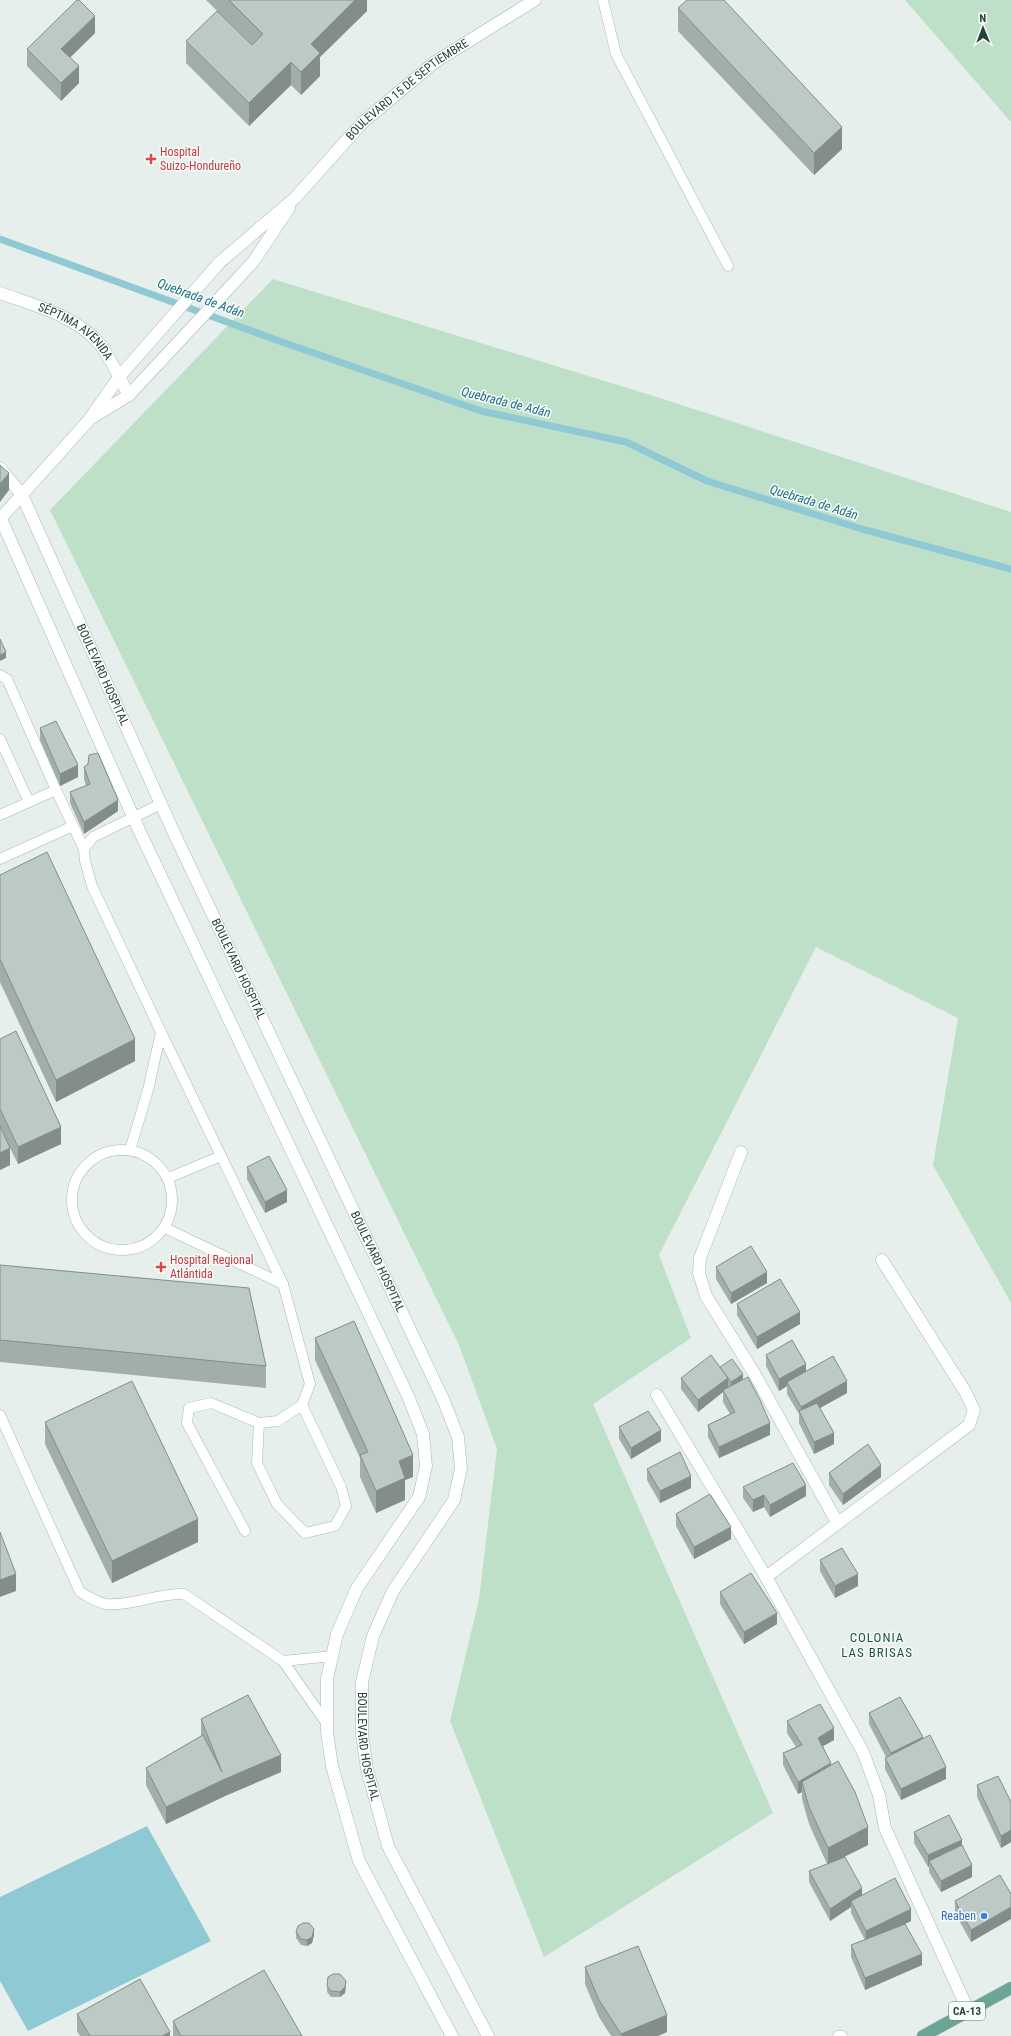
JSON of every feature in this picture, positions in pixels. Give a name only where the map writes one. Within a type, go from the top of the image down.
[{"type":"main road","name":"CA-13","points":[[923,2036],[968,2010],[1011,1988]]},
{"type":"street","name":"BOULEVARD 15 DE SEPTIEMBRE","points":[[0,519],[89,420],[118,377],[220,262],[295,198],[362,123],[435,62],[535,0]]},
{"type":"street","name":"BOULEVARD 15 DE SEPTIEMBRE","points":[[89,420],[129,395],[253,262],[295,198]]},
{"type":"street","name":"SÉPTIMA AVENIDA","points":[[0,293],[67,318],[83,329],[98,342],[109,358],[129,395]]},
{"type":"street","name":"BOULEVARD HOSPITAL","points":[[0,468],[22,495],[161,804],[444,1399],[458,1437],[460,1468],[454,1500],[393,1591],[373,1636],[362,1682],[362,1734],[367,1769],[388,1846],[488,2036]]},
{"type":"street","points":[[0,519],[133,816],[408,1396],[423,1434],[426,1466],[419,1497],[357,1588],[337,1634],[327,1679],[327,1724],[332,1766],[359,1861],[452,2036]]},
{"type":"street","points":[[741,1152],[700,1258],[699,1273],[706,1296],[754,1373],[837,1522]]},
{"type":"street","points":[[766,1577],[837,1522],[970,1425],[974,1410],[966,1393],[882,1260]]},
{"type":"street","points":[[657,1395],[766,1577],[863,1752],[879,1795],[885,1828],[968,2010]]},
{"type":"lane","points":[[603,0],[616,54],[728,266]]},
{"type":"lane","points":[[0,675],[7,679],[84,849],[85,861],[92,886],[283,1284],[310,1384],[302,1405],[278,1421],[259,1423],[211,1403],[189,1408],[187,1423],[245,1531]]},
{"type":"lane","points":[[0,739],[29,802]]},
{"type":"lane","points":[[0,815],[56,790]]},
{"type":"lane","points":[[84,849],[93,837],[133,816],[161,804]]},
{"type":"lane","points":[[0,859],[73,826]]},
{"type":"lane","points":[[130,1150],[148,1090],[161,1032]]},
{"type":"lane","points":[[130,1150],[153,1159],[168,1178],[173,1194],[172,1211],[165,1228],[145,1246],[118,1251],[93,1242],[75,1221],[71,1195],[81,1169],[102,1153],[130,1150]]},
{"type":"lane","points":[[168,1178],[221,1156]]},
{"type":"lane","points":[[165,1228],[283,1284]]},
{"type":"lane","points":[[259,1423],[258,1463],[277,1504],[305,1533],[335,1526],[346,1506],[341,1487],[302,1405]]},
{"type":"lane","points":[[0,1415],[80,1592],[105,1604],[140,1602],[169,1593],[184,1594],[283,1661],[327,1724]]},
{"type":"lane","points":[[283,1661],[332,1656]]},
{"type":"green space","points":[[905,0],[1011,0],[1011,122]]},
{"type":"green space","points":[[273,279],[660,398],[1011,512],[1011,1303],[933,1165],[958,1018],[816,947],[659,1255],[691,1338],[593,1404],[773,1813],[544,1957],[450,1721],[479,1599],[497,1449],[459,1345],[50,510]]},
{"type":"water","points":[[147,1826],[211,1941],[28,2031],[0,1981],[0,1897]]},
{"type":"building","points":[[77,0],[79,0],[95,16],[61,49],[79,66],[61,83],[27,49]]},
{"type":"building","points":[[229,0],[355,0],[311,44],[320,53],[301,72],[291,62],[249,103],[186,41],[217,11],[252,45],[263,34]]},
{"type":"building","points":[[687,0],[724,0],[842,127],[814,153],[678,8]]},
{"type":"building","points":[[0,465],[9,473],[0,484]]},
{"type":"building","points":[[0,639],[6,652],[0,655]]},
{"type":"building","points":[[56,721],[78,765],[60,774],[40,728]]},
{"type":"building","points":[[98,753],[118,800],[84,822],[70,792],[90,784],[84,767],[88,764],[89,755]]},
{"type":"building","points":[[47,852],[135,1039],[56,1080],[0,959],[0,875]]},
{"type":"building","points":[[16,1031],[61,1127],[18,1147],[0,1109],[0,1039]]},
{"type":"building","points":[[0,1126],[10,1148],[0,1153]]},
{"type":"building","points":[[269,1156],[287,1190],[265,1202],[247,1167]]},
{"type":"building","points":[[751,1246],[767,1272],[731,1293],[716,1267]]},
{"type":"building","points":[[0,1265],[249,1288],[266,1366],[0,1340]]},
{"type":"building","points":[[780,1279],[800,1312],[757,1337],[737,1304]]},
{"type":"building","points":[[354,1321],[413,1455],[399,1461],[405,1478],[376,1491],[360,1455],[368,1452],[315,1338]]},
{"type":"building","points":[[792,1340],[806,1364],[779,1379],[766,1355]]},
{"type":"building","points":[[711,1355],[728,1378],[698,1400],[681,1378]]},
{"type":"building","points":[[833,1356],[847,1381],[801,1407],[787,1382]]},
{"type":"building","points":[[732,1359],[743,1374],[731,1382],[720,1367]]},
{"type":"building","points":[[748,1377],[770,1423],[719,1447],[708,1425],[735,1412],[723,1390]]},
{"type":"building","points":[[132,1381],[198,1519],[112,1561],[45,1422]]},
{"type":"building","points":[[817,1403],[834,1433],[814,1442],[799,1411]]},
{"type":"building","points":[[648,1411],[661,1430],[631,1448],[619,1427]]},
{"type":"building","points":[[868,1444],[881,1465],[843,1494],[829,1473]]},
{"type":"building","points":[[680,1452],[691,1476],[660,1491],[647,1469]]},
{"type":"building","points":[[793,1463],[806,1485],[770,1505],[764,1495],[753,1500],[743,1487]]},
{"type":"building","points":[[710,1494],[731,1527],[694,1547],[676,1514]]},
{"type":"building","points":[[0,1532],[16,1574],[0,1580]]},
{"type":"building","points":[[842,1548],[858,1574],[835,1586],[820,1560]]},
{"type":"building","points":[[751,1573],[777,1613],[744,1632],[720,1592]]},
{"type":"building","points":[[248,1695],[281,1755],[225,1779],[166,1807],[146,1768],[203,1735],[222,1772],[201,1719]]},
{"type":"building","points":[[900,1697],[923,1737],[891,1753],[869,1713]]},
{"type":"building","points":[[820,1704],[834,1728],[818,1738],[831,1763],[798,1782],[783,1753],[802,1745],[787,1721]]},
{"type":"building","points":[[930,1735],[946,1767],[901,1789],[885,1758]]},
{"type":"building","points":[[838,1761],[855,1792],[868,1827],[828,1848],[809,1807],[802,1782]]},
{"type":"building","points":[[998,1776],[1011,1802],[1011,1830],[1001,1836],[977,1785]]},
{"type":"building","points":[[949,1815],[962,1840],[928,1855],[914,1832]]},
{"type":"building","points":[[962,1845],[972,1865],[941,1881],[929,1861]]},
{"type":"building","points":[[845,1857],[862,1888],[830,1909],[809,1871]]},
{"type":"building","name":"Reaben","points":[[1000,1875],[1011,1894],[1011,1907],[971,1930],[955,1901]]},
{"type":"building","points":[[895,1878],[911,1909],[866,1931],[851,1901]]},
{"type":"building","points":[[303,1923],[309,1923],[314,1929],[312,1937],[307,1940],[301,1939],[296,1932],[298,1926]]},
{"type":"building","points":[[905,1924],[922,1954],[865,1978],[851,1945]]},
{"type":"building","points":[[638,1946],[667,2015],[621,2034],[599,2000],[585,1967]]},
{"type":"building","points":[[264,1970],[302,2036],[181,2036],[173,2021]]},
{"type":"building","points":[[333,1974],[340,1974],[346,1981],[345,1987],[340,1992],[331,1991],[327,1986],[328,1977]]},
{"type":"building","points":[[140,1979],[170,2032],[162,2036],[90,2036],[77,2014]]},
{"type":"waterway","name":"Quebrada de Adán","points":[[0,239],[282,342],[481,411],[626,442],[707,481],[862,529],[1011,569]]},
{"type":"place","name":"Hospital Suizo-Hondureño","points":[[151,159]]},
{"type":"place","name":"Hospital Regional Atlántida","points":[[161,1267]]},
{"type":"place","name":"Reaben","points":[[984,1916]]},
{"type":"district","name":"COLONIA LAS BRISAS","points":[[877,1644]]}]
